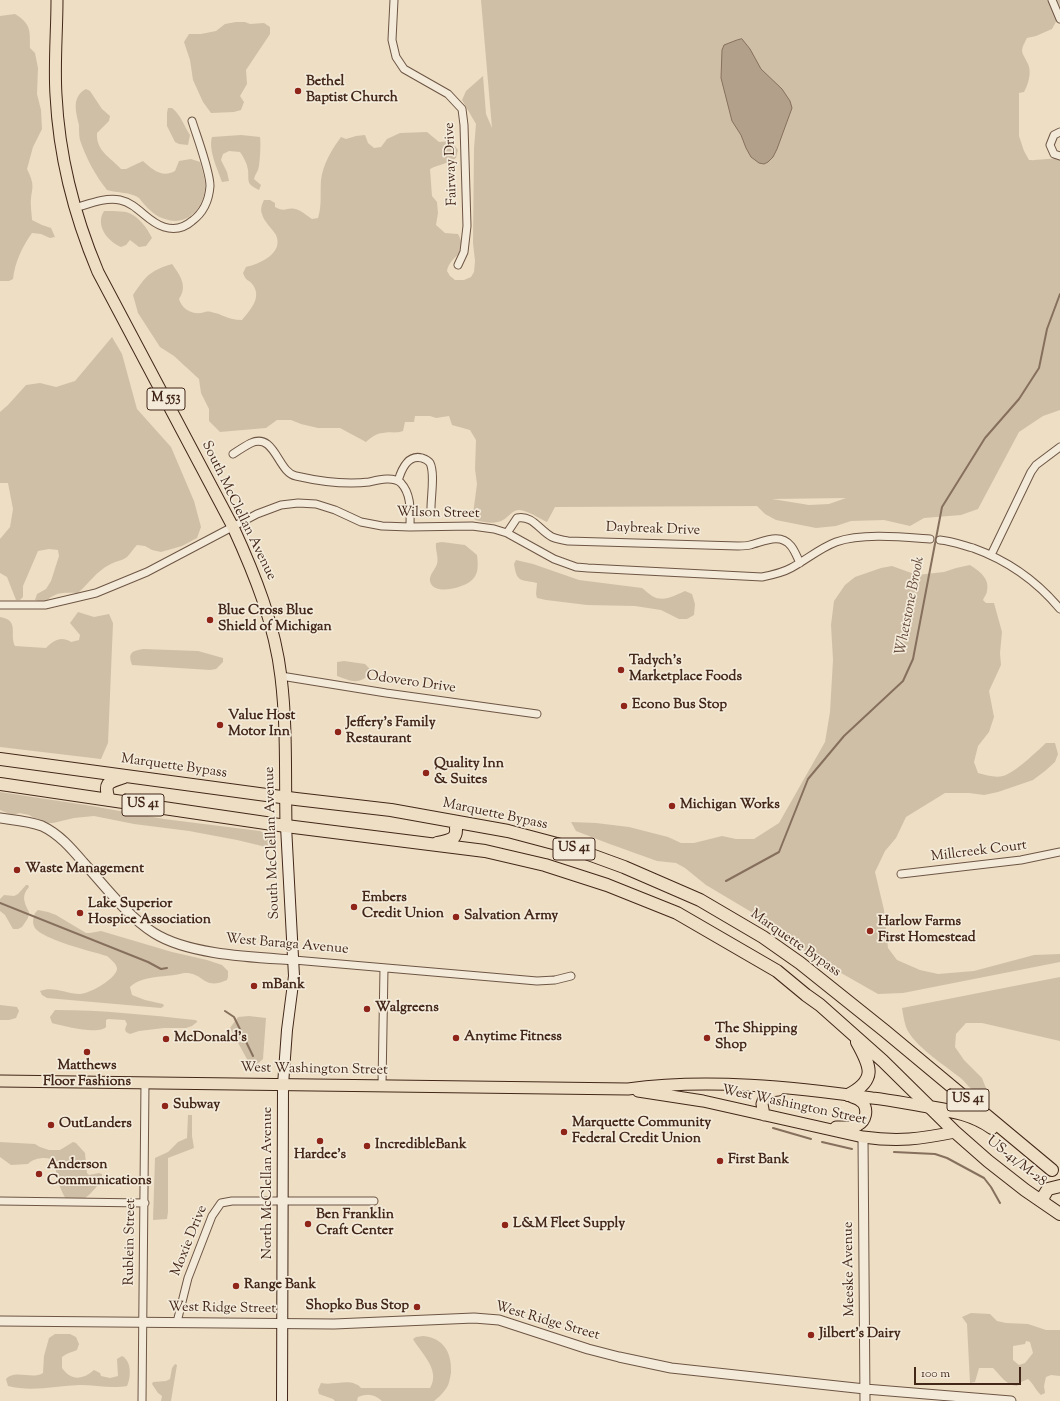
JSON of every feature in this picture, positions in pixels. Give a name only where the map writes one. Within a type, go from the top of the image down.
[{"type":"highway","name":"Marquette Bypass","points":[[0,759],[391,810],[508,831],[572,848],[624,867],[700,900],[763,937],[800,963],[1056,1172]]},
{"type":"highway","points":[[109,800],[106,792],[108,783],[127,776]]},
{"type":"highway","name":"US 41","points":[[0,784],[286,826],[485,851],[545,865],[608,885],[677,913],[777,971],[820,1005],[883,1061],[955,1132]]},
{"type":"highway","points":[[432,844],[448,841],[453,838],[456,829],[454,822]]},
{"type":"highway","points":[[848,1095],[864,1084],[868,1072],[864,1055],[852,1034]]},
{"type":"highway","points":[[929,1107],[968,1115],[982,1121],[1056,1172]]},
{"type":"highway","name":"US-41/M-28","points":[[955,1132],[988,1161],[1060,1214]]},
{"type":"highway","points":[[1044,1203],[1043,1197],[1048,1189],[1051,1187],[1060,1186]]},
{"type":"main road","name":"South McClellan Avenue","points":[[57,0],[56,93],[58,124],[63,158],[82,231],[98,272],[248,559],[260,591],[272,632],[281,676],[285,726],[286,826],[294,960],[294,976],[287,1030],[283,1085]]},
{"type":"main road","name":"West Washington Street","points":[[0,1081],[628,1089],[674,1084],[737,1085],[848,1095],[929,1107]]},
{"type":"main road","name":"North McClellan Avenue","points":[[282,1401],[283,1085]]},
{"type":"main road","name":"West Washington Street","points":[[628,1089],[703,1101],[863,1137],[886,1140],[909,1140],[955,1132]]},
{"type":"main road","points":[[764,1115],[762,1104],[765,1095],[770,1091],[785,1089]]},
{"type":"main road","points":[[819,1127],[855,1126],[862,1122],[866,1112],[863,1103],[848,1095]]},
{"type":"street","name":"Fairway Drive","points":[[394,0],[392,40],[396,57],[404,69],[448,94],[462,109],[464,125],[467,226],[464,252],[458,265]]},
{"type":"street","points":[[1052,0],[1060,19]]},
{"type":"street","points":[[75,208],[113,199],[130,204],[152,221],[162,226],[172,229],[189,224],[198,217],[203,209],[208,198],[210,186],[192,121]]},
{"type":"street","points":[[1060,132],[1054,135],[1050,145],[1054,154],[1060,156]]},
{"type":"street","points":[[233,454],[253,442],[260,441],[273,449],[287,472],[293,476],[321,482],[356,482],[380,479],[393,479],[398,481],[409,496],[410,527]]},
{"type":"street","points":[[991,555],[1036,465],[1060,447]]},
{"type":"street","points":[[398,481],[402,468],[406,463],[419,457],[426,459],[430,463],[432,471],[431,508]]},
{"type":"street","name":"Wilson Street","points":[[0,605],[45,605],[96,593],[147,572],[257,514],[281,505],[298,503],[316,504],[335,510],[361,522],[382,526],[472,526],[494,529],[507,533],[554,559],[576,567],[588,568],[762,577],[790,569],[825,548],[846,539],[861,537],[930,539]]},
{"type":"street","name":"Daybreak Drive","points":[[507,533],[517,518],[524,517],[529,519],[551,536],[568,541],[738,546],[749,545],[774,538],[781,539],[791,546],[800,563]]},
{"type":"street","points":[[940,540],[966,546],[991,555],[1015,567],[1051,597],[1060,609]]},
{"type":"street","name":"Odovero Drive","points":[[281,676],[386,693],[537,714]]},
{"type":"street","name":"West Baraga Avenue","points":[[0,818],[41,826],[57,836],[74,852],[133,917],[156,934],[173,942],[198,949],[238,955],[537,981],[555,980],[571,976]]},
{"type":"street","name":"Millcreek Court","points":[[901,874],[1021,860],[1060,852]]},
{"type":"street","points":[[382,1085],[384,968]]},
{"type":"street","name":"Rublein Street","points":[[142,1401],[145,1082]]},
{"type":"street","name":"Meeske Avenue","points":[[863,1137],[865,1401]]},
{"type":"street","points":[[0,1201],[145,1203]]},
{"type":"street","name":"Moxie Drive","points":[[177,1322],[188,1278],[212,1216],[221,1203],[232,1201],[374,1202]]},
{"type":"street","name":"West Ridge Street","points":[[0,1321],[334,1324],[462,1318],[499,1320],[618,1358],[656,1365],[865,1389],[1011,1401]]},
{"type":"shaded area","points":[[481,0],[1060,0],[1060,19],[1057,20],[1052,29],[1027,38],[1022,49],[1029,67],[1030,75],[1024,92],[1019,93],[1019,136],[1029,160],[1060,160],[1060,410],[1043,416],[1019,432],[978,509],[961,515],[924,518],[910,526],[884,520],[851,521],[836,526],[816,528],[776,520],[765,514],[757,506],[555,507],[547,522],[530,513],[517,510],[512,512],[500,522],[485,522],[475,520],[473,514],[477,484],[475,469],[476,440],[470,430],[452,425],[449,416],[436,418],[430,416],[415,416],[414,422],[405,422],[403,431],[378,434],[366,442],[340,428],[318,428],[291,420],[277,420],[266,428],[220,432],[209,421],[209,409],[201,393],[199,379],[174,356],[160,347],[138,313],[133,295],[141,283],[153,272],[172,264],[178,272],[183,285],[182,294],[179,299],[180,303],[187,310],[194,313],[210,312],[233,319],[242,320],[256,299],[255,290],[252,283],[245,278],[243,273],[246,267],[269,257],[277,247],[278,241],[276,235],[264,220],[261,212],[264,200],[270,200],[275,203],[275,207],[279,209],[295,209],[312,219],[318,218],[321,180],[324,168],[331,152],[341,137],[346,139],[365,135],[368,143],[374,148],[381,147],[387,139],[400,133],[427,132],[439,142],[451,141],[458,150],[456,158],[450,162],[430,169],[432,196],[437,202],[438,213],[436,225],[445,233],[458,234],[461,241],[461,251],[449,265],[447,271],[455,280],[464,280],[471,277],[474,272],[475,261],[473,243],[474,148],[476,124],[462,100],[466,91],[483,76],[486,114],[492,128]],"holes":[[[846,498],[829,504],[809,505],[772,499]]]},
{"type":"shaded area","points":[[15,14],[27,24],[30,36],[30,48],[35,53],[38,68],[37,94],[41,110],[42,129],[33,147],[27,169],[32,181],[32,220],[51,228],[55,237],[50,238],[41,234],[32,233],[25,244],[15,267],[13,279],[9,281],[0,281],[0,16]]},
{"type":"shaded area","points":[[245,22],[250,24],[264,23],[270,27],[270,34],[246,70],[247,84],[240,96],[244,102],[241,110],[234,112],[211,113],[203,102],[193,80],[190,60],[184,42],[189,34],[201,34],[216,31],[225,24]]},
{"type":"shaded area","points":[[742,39],[750,49],[761,69],[782,89],[790,101],[792,108],[773,157],[764,164],[759,163],[751,157],[741,135],[732,121],[721,78],[722,50],[724,45]]},
{"type":"shaded area","points":[[86,89],[90,91],[102,109],[110,116],[109,121],[97,133],[97,139],[104,153],[121,169],[126,169],[143,161],[154,170],[166,174],[175,171],[179,161],[191,159],[200,162],[205,186],[204,196],[197,209],[192,214],[180,220],[173,221],[165,219],[153,213],[136,196],[107,190],[91,166],[80,140],[76,100],[81,92]]},
{"type":"shaded area","points":[[168,108],[172,108],[178,114],[190,135],[188,145],[175,142],[167,126]]},
{"type":"shaded area","points":[[241,135],[260,137],[259,164],[254,179],[261,185],[259,190],[252,186],[248,180],[247,165],[240,152],[229,151],[223,154],[221,160],[227,172],[229,181],[222,182],[214,160],[211,148],[212,137]]},
{"type":"shaded area","points":[[104,211],[124,212],[133,215],[143,224],[152,238],[146,246],[139,247],[130,240],[126,245],[121,247],[111,241],[104,232],[101,222]]},
{"type":"shaded area","points":[[112,337],[122,354],[137,409],[171,447],[194,501],[201,527],[197,538],[182,546],[161,552],[152,550],[145,546],[137,545],[127,557],[100,571],[78,593],[57,594],[45,602],[35,600],[37,594],[46,589],[51,581],[59,556],[58,550],[49,549],[38,551],[23,586],[23,597],[20,600],[16,600],[7,577],[0,573],[0,539],[10,527],[13,509],[8,483],[0,483],[0,412],[26,385],[40,383],[56,387],[75,381]]},
{"type":"shaded area","points":[[442,542],[465,545],[477,555],[477,571],[475,577],[470,582],[458,587],[443,590],[432,586],[430,579],[437,561],[436,543]]},
{"type":"shaded area","points":[[516,560],[533,564],[579,580],[642,588],[652,596],[661,599],[669,598],[685,591],[692,594],[695,604],[694,615],[687,619],[679,619],[661,610],[635,606],[587,605],[537,598],[537,583],[523,580],[518,577],[514,564]]},
{"type":"shaded area","points":[[970,565],[983,575],[987,582],[987,593],[983,600],[986,603],[994,603],[1002,632],[1000,653],[1001,665],[989,691],[994,717],[989,732],[978,746],[974,762],[978,773],[997,777],[1008,774],[1025,762],[1046,743],[1055,743],[1058,754],[1055,762],[1033,780],[998,792],[984,795],[969,793],[945,793],[906,817],[896,838],[885,851],[875,872],[884,910],[888,948],[897,960],[920,970],[938,974],[974,971],[1034,955],[1060,954],[1060,962],[903,993],[878,994],[813,957],[758,916],[706,885],[685,868],[676,863],[657,861],[576,831],[571,822],[629,827],[668,837],[681,843],[694,843],[722,836],[736,839],[754,839],[779,823],[825,742],[830,712],[833,660],[831,625],[834,601],[845,585],[855,577],[881,568],[892,566],[917,575],[944,572]]},
{"type":"shaded area","points":[[78,612],[94,617],[109,614],[113,623],[108,743],[101,759],[0,747],[0,617],[10,621],[13,628],[13,642],[15,646],[46,648],[52,643],[61,639],[71,642],[79,640],[80,635],[70,623]]},
{"type":"shaded area","points":[[143,649],[198,651],[223,658],[223,662],[216,669],[210,670],[132,665],[130,658],[132,653]]},
{"type":"shaded area","points":[[344,661],[365,664],[370,669],[369,675],[357,681],[350,681],[337,676],[337,662]]},
{"type":"shaded area","points":[[0,792],[164,819],[260,831],[270,836],[276,843],[268,849],[262,846],[237,840],[189,831],[134,824],[94,816],[74,818],[53,823],[42,823],[29,815],[20,813],[12,815],[0,810]]},
{"type":"shaded area","points":[[26,885],[29,887],[24,896],[29,912],[28,918],[22,927],[13,929],[5,915],[0,911],[0,899],[4,895],[14,896],[18,894]]},
{"type":"shaded area","points":[[38,910],[56,915],[86,933],[101,931],[222,965],[228,971],[227,980],[219,983],[213,983],[191,973],[184,973],[149,978],[130,987],[132,995],[163,1004],[164,1006],[161,1008],[47,998],[42,995],[40,991],[50,989],[80,994],[90,991],[108,981],[116,972],[117,968],[107,956],[68,945],[40,932],[35,928],[33,922],[35,913]]},
{"type":"shaded area","points":[[1060,977],[1060,1041],[982,1023],[966,1023],[956,1034],[955,1047],[964,1060],[982,1078],[987,1091],[982,1094],[971,1088],[915,1041],[906,1027],[902,1008]]},
{"type":"shaded area","points":[[0,1005],[17,1007],[19,1011],[16,1018],[0,1020]]},
{"type":"shaded area","points":[[55,1010],[125,1013],[195,1020],[197,1022],[186,1028],[164,1028],[139,1031],[130,1034],[126,1032],[125,1029],[127,1024],[125,1020],[108,1019],[106,1020],[106,1027],[96,1030],[80,1029],[52,1023],[50,1017]]},
{"type":"shaded area","points":[[249,1016],[266,1018],[263,1059],[256,1065],[248,1061],[230,1028],[238,1017]]},
{"type":"shaded area","points":[[188,1115],[192,1115],[192,1136],[194,1148],[168,1158],[167,1219],[153,1220],[155,1158],[168,1152],[178,1142],[187,1138]]},
{"type":"shaded area","points":[[0,1142],[35,1144],[49,1150],[60,1150],[73,1142],[76,1143],[85,1153],[87,1173],[89,1175],[99,1173],[102,1174],[102,1177],[86,1198],[66,1199],[57,1178],[57,1162],[42,1158],[34,1160],[28,1164],[11,1165],[0,1157]]},
{"type":"shaded area","points":[[971,1313],[990,1314],[997,1321],[1028,1324],[1046,1330],[1060,1330],[1060,1376],[1051,1375],[1046,1377],[1044,1386],[1045,1393],[1041,1395],[1028,1379],[1021,1382],[1017,1386],[1013,1385],[1004,1380],[993,1368],[979,1368],[975,1382],[970,1383],[967,1324],[962,1317]],"holes":[[[1026,1341],[1030,1342],[1033,1353],[1025,1363],[1019,1365],[1013,1360],[1013,1346],[1025,1344]]]},
{"type":"shaded area","points":[[55,1334],[70,1334],[76,1337],[79,1344],[77,1350],[62,1357],[62,1368],[69,1375],[77,1378],[86,1376],[94,1370],[100,1373],[101,1376],[110,1378],[118,1376],[117,1359],[122,1356],[128,1362],[130,1370],[127,1386],[109,1387],[80,1385],[26,1389],[8,1386],[6,1379],[10,1376],[39,1375],[43,1373],[44,1356],[49,1338]]},
{"type":"shaded area","points":[[423,1336],[430,1337],[441,1343],[450,1359],[451,1373],[448,1384],[443,1393],[434,1401],[382,1401],[374,1396],[365,1395],[358,1397],[357,1401],[335,1401],[319,1394],[318,1390],[321,1383],[332,1384],[348,1382],[361,1388],[430,1388],[433,1381],[432,1368],[413,1339]]},
{"type":"shaded area","points":[[175,1364],[177,1365],[171,1401],[161,1401],[162,1396],[152,1384],[153,1382],[166,1381],[170,1379],[172,1368]]},
{"type":"waterway","name":"Whetstone Brook","points":[[726,881],[779,852],[808,779],[844,736],[903,681],[913,659],[942,507],[985,438],[1019,399],[1039,368],[1047,329],[1060,294]]},
{"type":"waterway","name":"Whetstone Brook","points":[[0,903],[148,962],[161,969],[167,968]]},
{"type":"waterway","name":"Whetstone Brook","points":[[225,1011],[234,1017],[253,1056]]},
{"type":"waterway","points":[[773,1128],[811,1139]]},
{"type":"waterway","points":[[822,1142],[852,1149]]},
{"type":"waterway","points":[[894,1152],[935,1154],[947,1158],[984,1178],[1000,1203]]},
{"type":"place","name":"Bethel Baptist Church","points":[[298,91]]},
{"type":"place","name":"Blue Cross Blue Shield of Michigan","points":[[210,620]]},
{"type":"place","name":"Tadych's Marketplace Foods","points":[[621,670]]},
{"type":"place","name":"Econo Bus Stop","points":[[624,706]]},
{"type":"place","name":"Value Host Motor Inn","points":[[220,725]]},
{"type":"place","name":"Jeffery's Family Restaurant","points":[[338,732]]},
{"type":"place","name":"Quality Inn & Suites","points":[[426,773]]},
{"type":"place","name":"Michigan Works","points":[[672,806]]},
{"type":"place","name":"Waste Management","points":[[17,870]]},
{"type":"place","name":"Embers Credit Union","points":[[354,907]]},
{"type":"place","name":"Lake Superior Hospice Association","points":[[80,913]]},
{"type":"place","name":"Salvation Army","points":[[456,917]]},
{"type":"place","name":"Harlow Farms First Homestead","points":[[870,931]]},
{"type":"place","name":"mBank","points":[[254,986]]},
{"type":"place","name":"Walgreens","points":[[367,1009]]},
{"type":"place","name":"Anytime Fitness","points":[[456,1038]]},
{"type":"place","name":"The Shipping Shop","points":[[707,1038]]},
{"type":"place","name":"McDonald's","points":[[166,1039]]},
{"type":"place","name":"Matthews Floor Fashions","points":[[87,1052]]},
{"type":"place","name":"Subway","points":[[165,1106]]},
{"type":"place","name":"OutLanders","points":[[51,1125]]},
{"type":"place","name":"Marquette Community Federal Credit Union","points":[[564,1132]]},
{"type":"place","name":"Hardee's","points":[[320,1141]]},
{"type":"place","name":"IncredibleBank","points":[[367,1146]]},
{"type":"place","name":"First Bank","points":[[720,1161]]},
{"type":"place","name":"Anderson Communications","points":[[39,1174]]},
{"type":"place","name":"Ben Franklin Craft Center","points":[[308,1224]]},
{"type":"place","name":"L&M Fleet Supply","points":[[505,1225]]},
{"type":"place","name":"Range Bank","points":[[236,1286]]},
{"type":"place","name":"Shopko Bus Stop","points":[[417,1307]]},
{"type":"place","name":"Jilbert's Dairy","points":[[811,1335]]}]
